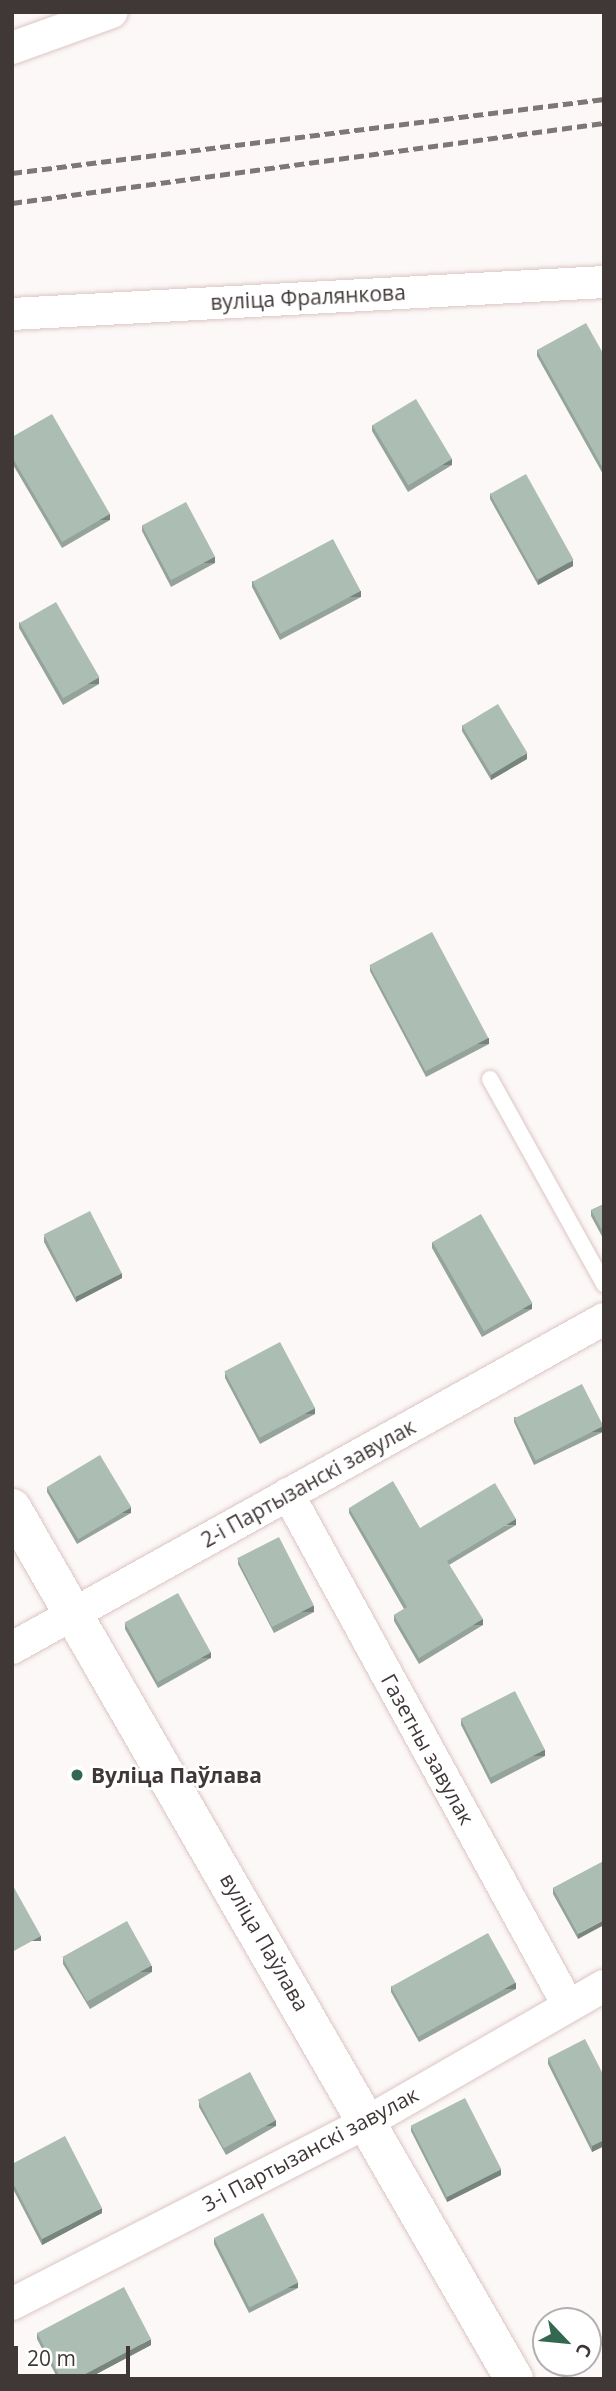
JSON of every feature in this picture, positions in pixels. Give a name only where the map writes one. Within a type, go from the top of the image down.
[{"type":"street","points":[[12,48],[112,12]]},
{"type":"street","name":"вуліца Фралянкова","points":[[12,314],[604,282]]},
{"type":"street","name":"2-і Партызанскі завулак","points":[[12,1648],[603,1322]]},
{"type":"street","name":"Газетны завулак","points":[[288,1494],[568,2005]]},
{"type":"street","name":"вуліца Паўлава","points":[[12,1508],[369,2121],[514,2379]]},
{"type":"street","name":"3-і Партызанскі завулак","points":[[12,2304],[369,2121],[604,1986]]},
{"type":"lane","points":[[490,1079],[604,1284]]},
{"type":"building","points":[[586,323],[604,355],[604,470],[537,350]]},
{"type":"building","points":[[416,399],[452,459],[408,485],[372,425]]},
{"type":"building","points":[[52,414],[110,514],[62,542],[12,457],[12,437]]},
{"type":"building","points":[[526,474],[574,560],[538,580],[490,494]]},
{"type":"building","points":[[186,502],[215,557],[171,580],[142,525]]},
{"type":"building","points":[[333,539],[361,591],[280,634],[253,582]]},
{"type":"building","points":[[56,602],[100,677],[63,698],[20,623]]},
{"type":"building","points":[[498,704],[527,753],[491,774],[462,726]]},
{"type":"building","points":[[432,932],[488,1038],[426,1071],[369,965]]},
{"type":"building","points":[[604,1204],[604,1234],[591,1210]]},
{"type":"building","points":[[90,1211],[122,1273],[75,1297],[44,1235]]},
{"type":"building","points":[[481,1214],[532,1303],[484,1331],[433,1242]]},
{"type":"building","points":[[280,1342],[315,1408],[260,1438],[224,1372]]},
{"type":"building","points":[[582,1384],[603,1426],[536,1460],[514,1419]]},
{"type":"building","points":[[100,1455],[131,1507],[78,1539],[47,1487]]},
{"type":"building","points":[[393,1481],[420,1528],[495,1483],[516,1519],[447,1561],[483,1619],[419,1658],[394,1615],[407,1607],[349,1508]]},
{"type":"building","points":[[279,1537],[314,1606],[272,1627],[237,1558]]},
{"type":"building","points":[[178,1593],[211,1652],[158,1682],[125,1623]]},
{"type":"building","points":[[515,1691],[545,1750],[491,1777],[461,1719]]},
{"type":"building","points":[[604,1861],[604,1920],[578,1934],[553,1888]]},
{"type":"building","points":[[12,1884],[41,1936],[12,1952]]},
{"type":"building","points":[[127,1921],[152,1966],[87,2001],[62,1957]]},
{"type":"building","points":[[488,1933],[516,1983],[419,2037],[391,1987]]},
{"type":"building","points":[[585,2039],[604,2076],[604,2140],[592,2146],[548,2058]]},
{"type":"building","points":[[250,2072],[276,2121],[224,2148],[198,2100]]},
{"type":"building","points":[[465,2098],[501,2169],[447,2197],[411,2126]]},
{"type":"building","points":[[65,2136],[102,2208],[42,2239],[12,2181],[12,2164]]},
{"type":"building","points":[[263,2213],[298,2282],[249,2307],[214,2238]]},
{"type":"building","points":[[124,2287],[151,2339],[76,2379],[61,2379],[37,2333]]},
{"type":"railway","points":[[12,173],[604,99]]},
{"type":"railway","points":[[12,203],[604,123]]},
{"type":"place","name":"Вуліца Паўлава","points":[[77,1775]]}]
